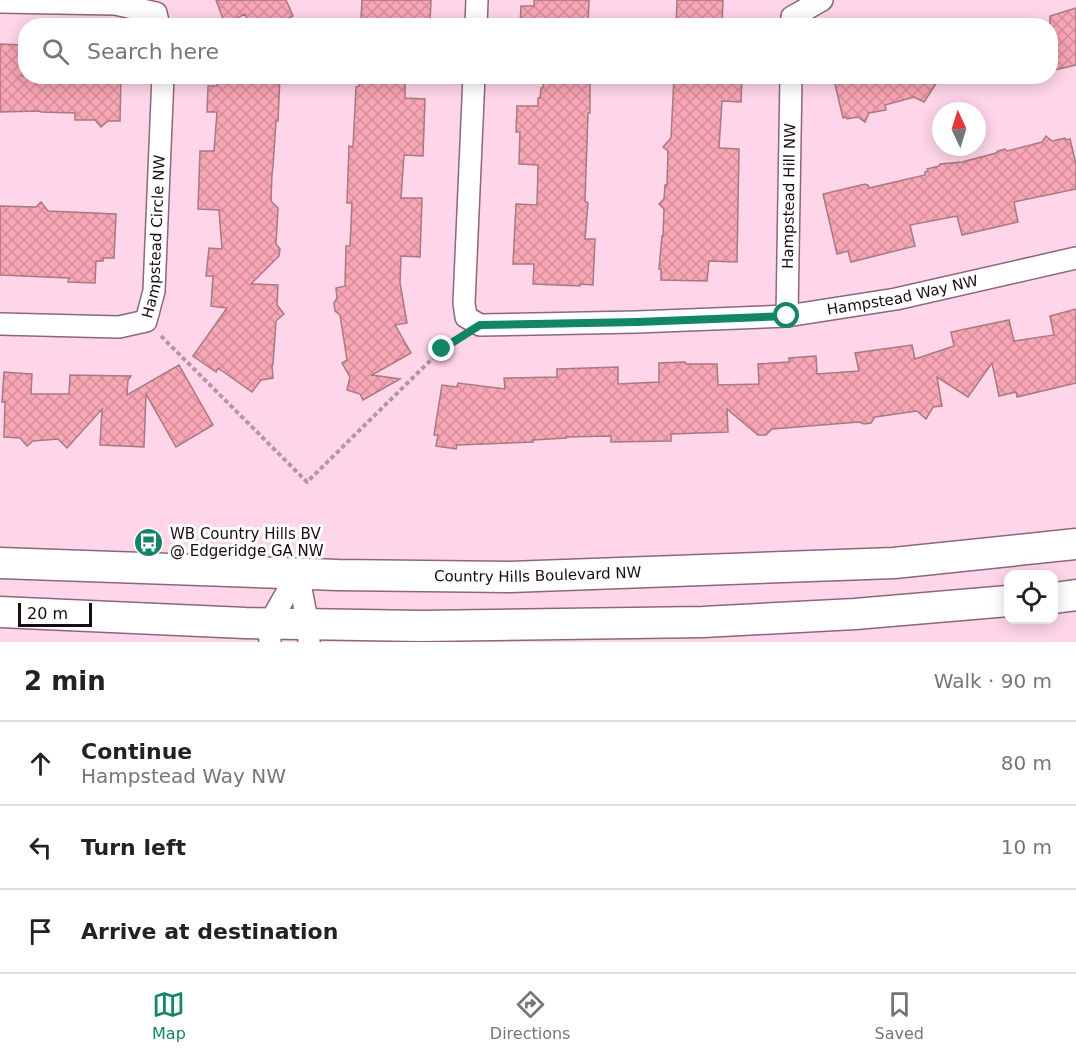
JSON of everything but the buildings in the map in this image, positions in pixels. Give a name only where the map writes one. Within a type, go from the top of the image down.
[{"type":"main road","name":"Country Hills Boulevard NW","points":[[0,563],[298,573],[510,577],[894,563],[1076,544]]},
{"type":"main road","points":[[1058,597],[1076,595]]},
{"type":"main road","points":[[0,612],[123,617],[270,633],[308,633],[422,627],[703,622],[855,614],[1004,601]]},
{"type":"main road","points":[[123,617],[189,642]]},
{"type":"street","points":[[476,18],[477,0]]},
{"type":"street","points":[[792,18],[822,0]]},
{"type":"street","points":[[0,2],[115,4],[156,13],[157,18]]},
{"type":"street","name":"Hampstead Circle NW","points":[[0,324],[119,327],[146,321],[154,291],[163,84]]},
{"type":"street","points":[[474,84],[464,303],[466,317],[480,325]]},
{"type":"street","name":"Hampstead Hill NW","points":[[787,316],[791,84]]},
{"type":"street","name":"Hampstead Way NW","points":[[480,325],[787,316],[896,299],[1076,258]]},
{"type":"street","points":[[270,633],[298,573]]},
{"type":"street","points":[[298,573],[308,633]]},
{"type":"path","points":[[146,321],[307,482],[442,349],[480,325]]},
{"type":"place","name":"WB Country Hills BV @ Edgeridge GA NW","points":[[149,543]]},
{"type":"route","points":[[442,349],[480,325],[787,316]]}]
